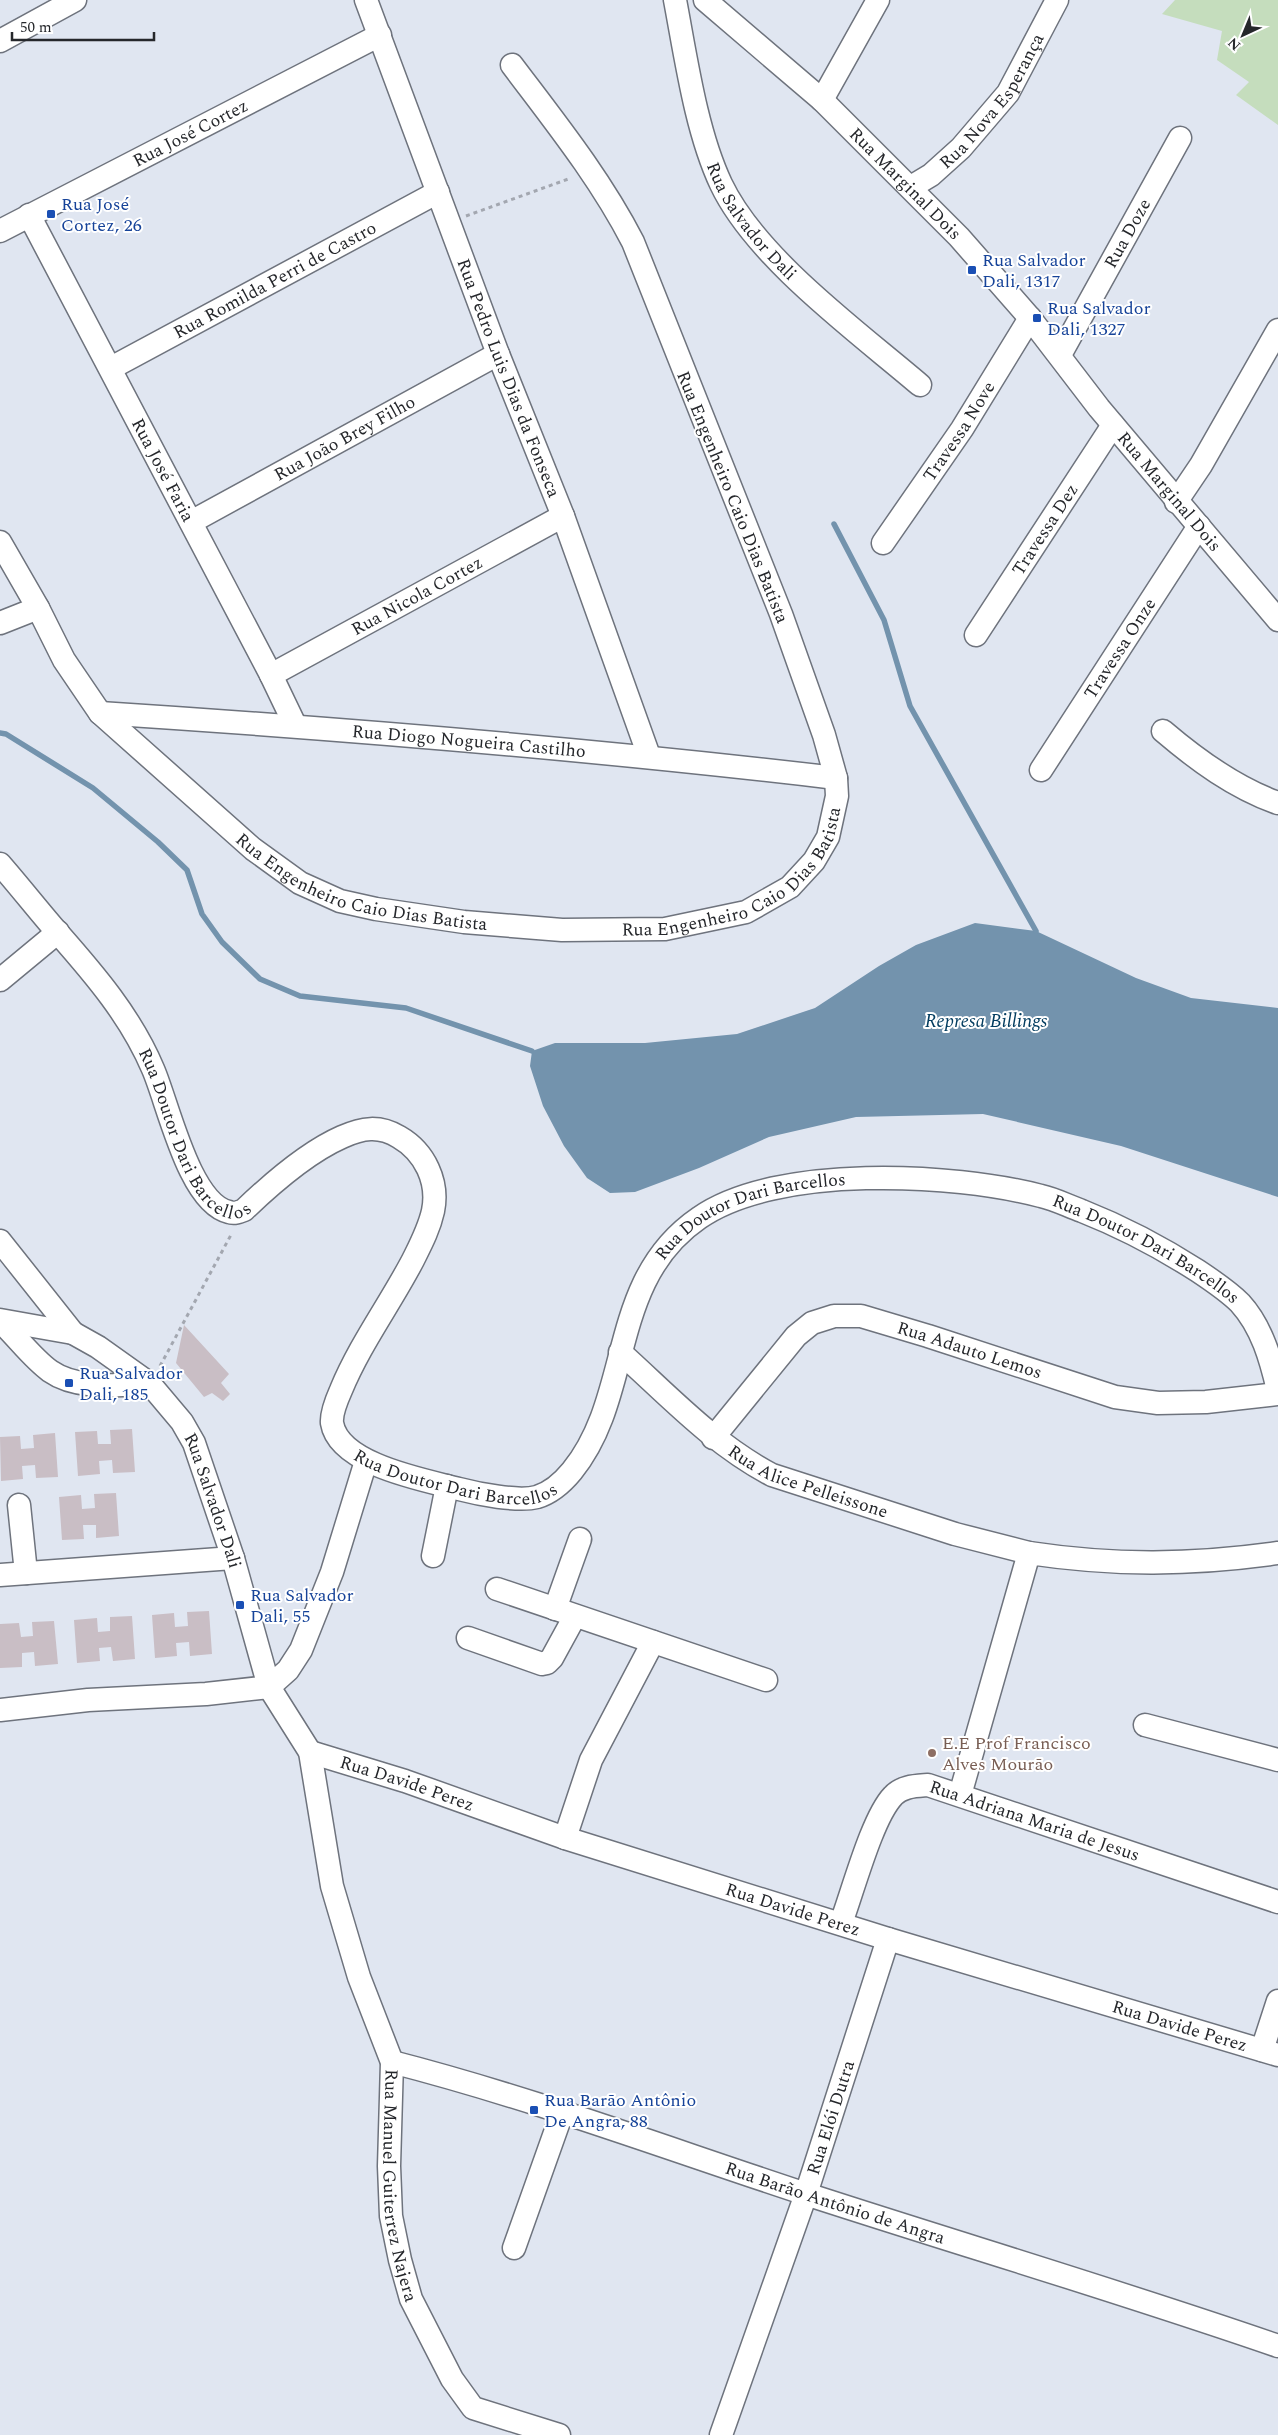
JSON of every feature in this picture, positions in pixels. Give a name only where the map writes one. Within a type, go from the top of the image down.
[{"type":"street","points":[[0,41],[75,0]]},
{"type":"street","name":"Rua Pedro Luis Dias da Fonseca","points":[[366,0],[498,354],[563,516],[649,756]]},
{"type":"street","name":"Rua Salvador Dali","points":[[675,0],[710,157],[722,186],[748,225],[777,259],[816,297],[920,385]]},
{"type":"street","name":"Rua Marginal Dois","points":[[705,0],[822,100],[959,237],[1030,318],[1176,502],[1199,526],[1278,620]]},
{"type":"street","points":[[822,100],[878,0]]},
{"type":"street","name":"Rua Nova Esperança","points":[[911,188],[931,174],[961,148],[1008,93],[1056,0]]},
{"type":"street","name":"Rua José Cortez","points":[[0,231],[380,35]]},
{"type":"street","name":"Rua Engenheiro Caio Dias Batista","points":[[0,542],[38,608],[64,660],[100,713],[253,849],[300,883],[340,902],[464,922],[562,930],[665,929],[746,912],[790,887],[814,861],[828,837],[837,796],[836,778],[824,735],[781,614],[633,242],[615,207],[590,170],[512,65]]},
{"type":"street","name":"Rua Doze","points":[[1060,355],[1180,138]]},
{"type":"street","name":"Rua Romilda Perri de Castro","points":[[111,368],[438,192]]},
{"type":"street","name":"Rua José Faria","points":[[29,215],[192,522],[271,675],[295,726]]},
{"type":"street","name":"Travessa Nove","points":[[884,543],[967,421],[1030,318]]},
{"type":"street","points":[[1176,502],[1201,465],[1278,330]]},
{"type":"street","name":"Rua João Brey Filho","points":[[192,522],[498,354]]},
{"type":"street","name":"Travessa Dez","points":[[976,635],[1114,425]]},
{"type":"street","name":"Rua Nicola Cortez","points":[[271,675],[563,516]]},
{"type":"street","name":"Travessa Onze","points":[[1041,770],[1199,526]]},
{"type":"street","points":[[0,623],[38,608]]},
{"type":"street","name":"Rua Diogo Nogueira Castilho","points":[[100,713],[295,726],[649,756],[836,778]]},
{"type":"street","points":[[1163,731],[1194,758],[1223,776],[1278,803]]},
{"type":"street","name":"Rua Doutor Dari Barcellos","points":[[0,864],[106,990],[136,1034],[154,1070],[176,1137],[197,1184],[223,1210],[235,1213],[244,1210],[300,1163],[337,1139],[362,1129],[386,1129],[408,1142],[424,1160],[434,1182],[434,1209],[424,1237],[402,1280],[350,1366],[335,1403],[332,1423],[339,1439],[347,1449],[366,1461],[471,1492],[516,1497],[537,1497],[557,1487],[573,1471],[591,1441],[605,1403],[636,1301],[649,1270],[675,1238],[699,1218],[729,1201],[769,1189],[818,1181],[950,1179],[1043,1196],[1129,1230],[1181,1260],[1219,1285],[1242,1306],[1270,1354],[1278,1392]]},
{"type":"street","points":[[0,980],[58,932]]},
{"type":"street","points":[[0,1240],[64,1331],[42,1347],[39,1361]]},
{"type":"street","name":"Rua Adauto Lemos","points":[[713,1438],[796,1336],[812,1324],[834,1316],[861,1316],[1115,1396],[1158,1403],[1206,1402],[1278,1392]]},
{"type":"street","name":"Rua Salvador Dali","points":[[0,1321],[39,1361],[60,1377],[84,1383],[150,1384]]},
{"type":"street","name":"Rua Salvador Dali","points":[[0,1321],[64,1331],[98,1347],[150,1384],[182,1422],[194,1443],[233,1558],[269,1687]]},
{"type":"street","points":[[84,1383],[96,1374],[100,1366],[98,1347]]},
{"type":"street","name":"Rua Alice Pelleissone","points":[[620,1352],[713,1438],[745,1461],[772,1475],[955,1534],[1029,1553]]},
{"type":"street","points":[[0,1710],[88,1700],[206,1694],[269,1687],[288,1670],[301,1650],[332,1572],[366,1461]]},
{"type":"street","points":[[433,1556],[447,1486]]},
{"type":"street","points":[[19,1506],[26,1573]]},
{"type":"street","points":[[468,1638],[542,1664],[548,1663],[552,1658],[565,1612],[580,1539]]},
{"type":"street","points":[[960,1795],[1029,1553],[1084,1561],[1150,1564],[1278,1553]]},
{"type":"street","points":[[0,1575],[233,1558]]},
{"type":"street","points":[[497,1589],[766,1680]]},
{"type":"street","points":[[565,1838],[591,1760],[653,1642]]},
{"type":"street","name":"Rua Manuel Guiterrez Najera","points":[[269,1687],[310,1752],[332,1886],[359,1977],[392,2062],[389,2166],[391,2216],[400,2260],[412,2299],[452,2379],[468,2402],[481,2411],[559,2435]]},
{"type":"street","points":[[1145,1725],[1278,1760]]},
{"type":"street","name":"Rua Davide Perez","points":[[310,1752],[405,1780],[565,1838],[842,1923],[888,1939],[1270,2053]]},
{"type":"street","name":"Rua Adriana Maria de Jesus","points":[[842,1923],[881,1813],[894,1794],[908,1786],[928,1785],[1278,1902]]},
{"type":"street","name":"Rua Elói Dutra","points":[[721,2435],[806,2194],[888,1939]]},
{"type":"street","points":[[1270,2053],[1278,2001]]},
{"type":"street","name":"Rua Barão Antônio de Angra","points":[[392,2062],[562,2113],[806,2194],[1165,2307],[1278,2346]]},
{"type":"street","points":[[514,2248],[562,2113]]},
{"type":"path","points":[[477,212],[590,170]]},
{"type":"path","points":[[150,1384],[244,1210]]},
{"type":"green space","points":[[1175,0],[1278,0],[1278,125],[1236,95],[1249,82],[1217,60],[1222,31],[1162,14]]},
{"type":"water","name":"Represa Billings","points":[[975,923],[1036,931],[1136,978],[1191,998],[1278,1008],[1278,1197],[1121,1146],[983,1114],[856,1117],[769,1137],[699,1168],[635,1192],[610,1193],[587,1178],[564,1146],[543,1106],[530,1066],[532,1051],[555,1043],[645,1043],[737,1034],[815,1008],[879,966],[916,945]]},
{"type":"building","points":[[184,1325],[229,1374],[221,1383],[230,1394],[223,1401],[212,1393],[204,1397],[176,1363]]},
{"type":"building","points":[[132,1429],[135,1472],[113,1473],[112,1460],[99,1461],[100,1474],[78,1476],[75,1432],[97,1431],[98,1444],[111,1444],[110,1430]]},
{"type":"building","points":[[55,1433],[58,1477],[36,1478],[35,1465],[22,1466],[23,1479],[1,1481],[0,1437],[20,1436],[21,1449],[34,1448],[33,1435]]},
{"type":"building","points":[[116,1493],[119,1536],[96,1538],[96,1525],[83,1525],[84,1539],[62,1540],[59,1497],[81,1495],[82,1509],[95,1508],[94,1494]]},
{"type":"building","points":[[209,1611],[212,1654],[190,1656],[189,1642],[176,1643],[177,1656],[155,1658],[152,1615],[174,1613],[175,1627],[188,1626],[187,1612]]},
{"type":"building","points":[[132,1616],[135,1659],[113,1661],[111,1647],[99,1648],[100,1661],[77,1663],[74,1620],[97,1618],[98,1632],[110,1631],[110,1617]]},
{"type":"building","points":[[54,1621],[58,1664],[35,1666],[34,1652],[22,1653],[22,1667],[0,1668],[0,1624],[19,1623],[21,1637],[33,1636],[32,1622]]},
{"type":"waterway","points":[[834,524],[884,620],[910,706],[1036,931]]},
{"type":"waterway","points":[[0,733],[6,734],[93,788],[158,842],[187,870],[202,914],[222,942],[260,979],[300,996],[406,1008],[532,1051]]},
{"type":"place","name":"Rua José Cortez, 26","points":[[51,214]]},
{"type":"place","name":"Rua Salvador Dali, 1317","points":[[972,270]]},
{"type":"place","name":"Rua Salvador Dali, 1327","points":[[1037,318]]},
{"type":"place","name":"Rua Salvador Dali, 185","points":[[69,1383]]},
{"type":"place","name":"Rua Salvador Dali, 55","points":[[240,1605]]},
{"type":"place","name":"E.E Prof Francisco Alves Mourão","points":[[932,1753]]},
{"type":"place","name":"Rua Barão Antônio De Angra, 88","points":[[534,2110]]}]
